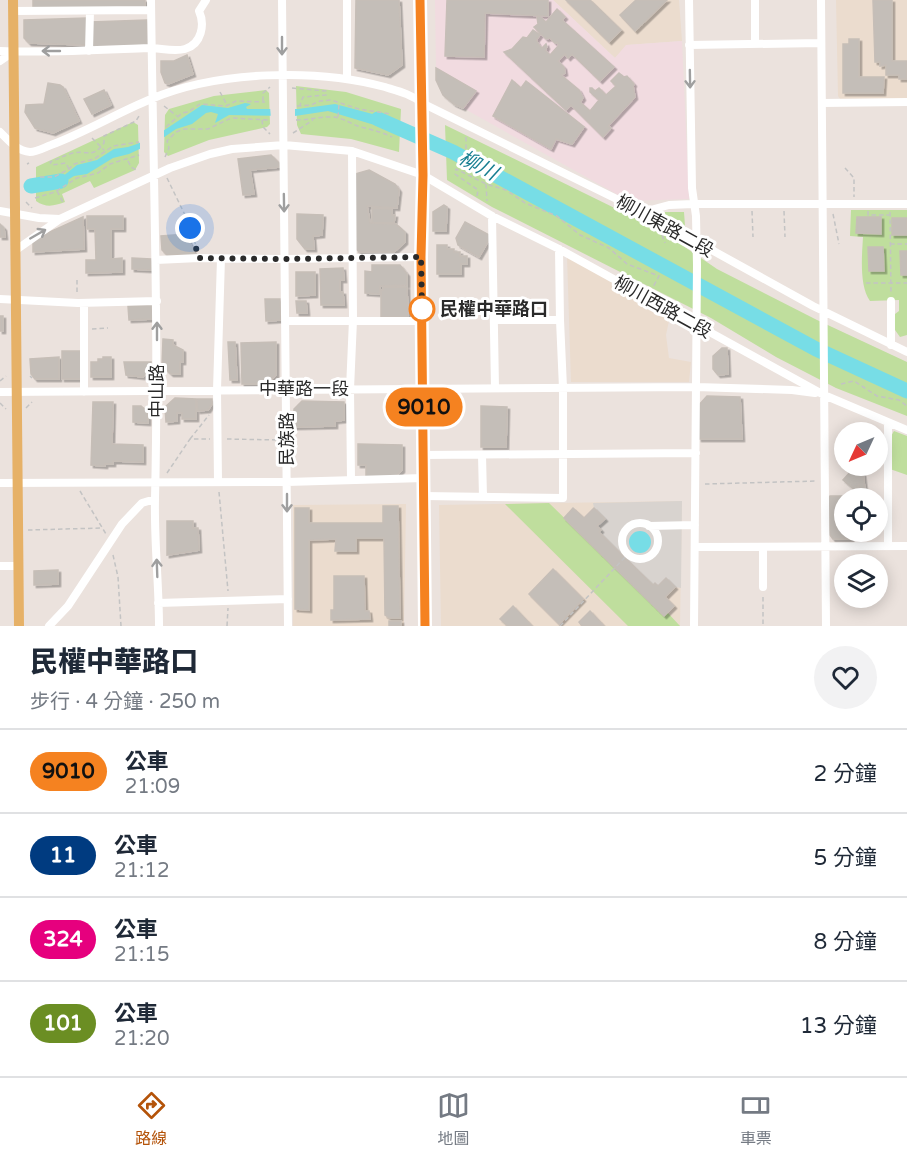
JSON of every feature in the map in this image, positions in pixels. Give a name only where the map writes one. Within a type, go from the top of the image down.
[{"type":"main road","points":[[420,0],[425,626]]},
{"type":"main road","points":[[13,6],[19,626]]},
{"type":"street","points":[[151,0],[153,98]]},
{"type":"street","points":[[0,51],[185,49],[195,44],[202,29],[203,20],[200,11],[206,0]]},
{"type":"street","points":[[282,0],[282,75]]},
{"type":"street","points":[[347,0],[347,78]]},
{"type":"street","points":[[689,0],[693,204],[696,216],[697,265],[694,626]]},
{"type":"street","points":[[755,0],[755,44]]},
{"type":"street","points":[[821,0],[826,204],[824,312],[826,626]]},
{"type":"street","points":[[13,6],[90,11],[151,10]]},
{"type":"street","points":[[89,51],[90,11]]},
{"type":"street","points":[[689,45],[821,44]]},
{"type":"street","points":[[0,61],[13,52]]},
{"type":"street","name":"柳川東路二段","points":[[15,146],[29,152],[37,150],[153,98],[217,80],[282,75],[347,78],[404,92],[643,212],[824,312],[907,352]]},
{"type":"street","name":"民族路","points":[[282,75],[288,626]]},
{"type":"street","name":"中山路","points":[[153,98],[157,301],[155,499],[159,626]]},
{"type":"street","points":[[822,103],[907,102]]},
{"type":"street","points":[[0,132],[15,146]]},
{"type":"street","name":"柳川西路二段","points":[[16,250],[60,219],[165,170],[210,154],[232,149],[284,145],[317,146],[352,151],[423,175],[492,216],[559,249],[824,395],[886,422]]},
{"type":"street","points":[[351,480],[352,151]]},
{"type":"street","points":[[643,212],[669,205],[693,204],[907,204]]},
{"type":"street","points":[[0,211],[60,219]]},
{"type":"street","points":[[492,216],[495,388]]},
{"type":"street","points":[[424,496],[563,498],[559,249]]},
{"type":"street","points":[[156,260],[421,257]]},
{"type":"street","points":[[218,482],[217,390],[221,258]]},
{"type":"street","points":[[0,298],[81,303],[157,301]]},
{"type":"street","points":[[891,301],[891,345]]},
{"type":"street","points":[[81,303],[85,329],[84,392]]},
{"type":"street","points":[[494,320],[560,320]]},
{"type":"street","points":[[285,321],[422,321]]},
{"type":"street","name":"中華路一段","points":[[0,392],[696,387],[792,390],[824,395]]},
{"type":"street","name":"柳川西路二段","points":[[888,423],[907,430]]},
{"type":"street","points":[[424,455],[696,453]]},
{"type":"street","points":[[482,454],[483,497]]},
{"type":"street","points":[[888,476],[888,546]]},
{"type":"street","points":[[0,483],[287,482],[424,478]]},
{"type":"street","points":[[49,626],[68,606],[122,524],[142,503],[155,499]]},
{"type":"street","points":[[649,526],[657,534],[657,546],[654,552],[639,559],[628,554],[623,544],[625,533],[632,525],[695,525]]},
{"type":"street","points":[[695,547],[907,546]]},
{"type":"street","points":[[762,547],[763,587]]},
{"type":"street","points":[[0,566],[19,566]]},
{"type":"street","points":[[158,603],[288,599]]},
{"type":"path","points":[[166,127],[177,117],[200,104],[228,105],[236,101],[264,102],[263,93],[270,87]]},
{"type":"path","points":[[292,88],[326,92],[326,95],[303,97],[298,106],[326,100],[391,114]]},
{"type":"path","points":[[220,93],[228,105]]},
{"type":"path","points":[[338,118],[340,103]]},
{"type":"path","points":[[164,106],[177,117]]},
{"type":"path","points":[[69,170],[66,162],[52,165],[50,162],[70,154],[81,152],[89,155],[97,152],[104,143],[104,136],[136,121],[139,116]]},
{"type":"path","points":[[165,157],[170,148],[167,141],[176,132],[184,129],[208,129],[231,118],[269,120]]},
{"type":"path","points":[[297,120],[338,118],[392,137]]},
{"type":"path","points":[[262,120],[263,127],[270,134]]},
{"type":"path","points":[[293,133],[314,120]]},
{"type":"path","points":[[465,137],[466,152]]},
{"type":"path","points":[[92,138],[105,152]]},
{"type":"path","points":[[40,177],[54,177],[69,170],[74,164],[94,159],[113,147],[139,142]]},
{"type":"path","points":[[35,198],[57,190],[77,178],[98,173],[110,164],[139,155]]},
{"type":"path","points":[[127,160],[131,167],[138,171]]},
{"type":"path","points":[[845,168],[854,178],[854,204]]},
{"type":"path","points":[[165,170],[195,241],[199,258]]},
{"type":"path","points":[[477,196],[478,190],[455,174],[456,170],[486,184],[506,190],[525,203],[557,216],[580,235],[609,248],[627,264],[659,276],[653,287]]},
{"type":"path","points":[[486,184],[488,201]]},
{"type":"path","points":[[57,190],[64,204]]},
{"type":"path","points":[[752,204],[753,237]]},
{"type":"path","points":[[784,204],[784,237]]},
{"type":"path","points":[[826,204],[839,244]]},
{"type":"path","points":[[868,204],[868,215],[890,215]]},
{"type":"path","points":[[890,204],[891,301]]},
{"type":"path","points":[[662,235],[665,243]]},
{"type":"path","points":[[890,244],[907,244]]},
{"type":"path","points":[[77,280],[81,303]]},
{"type":"path","points":[[866,283],[907,283]]},
{"type":"path","points":[[85,329],[108,328]]},
{"type":"path","points":[[0,381],[6,376]]},
{"type":"path","points":[[841,384],[854,381],[877,396],[899,400],[907,406]]},
{"type":"path","points":[[26,408],[32,402]]},
{"type":"path","points":[[0,403],[6,409]]},
{"type":"path","points":[[190,439],[217,405]]},
{"type":"path","points":[[696,484],[824,481]]},
{"type":"path","points":[[218,482],[228,601],[227,626]]},
{"type":"path","points":[[75,483],[110,542],[118,578],[121,626]]},
{"type":"path","points":[[18,531],[102,528]]},
{"type":"path","points":[[560,626],[628,554]]},
{"type":"path","points":[[763,587],[763,626]]},
{"type":"shaded area","points":[[435,0],[553,0],[615,58],[626,45],[682,41],[689,199],[629,201],[463,108],[476,91],[436,68]]},
{"type":"shaded area","points":[[553,0],[679,0],[682,41],[627,45],[615,58]]},
{"type":"shaded area","points":[[836,0],[907,0],[907,102],[843,103],[838,96]]},
{"type":"shaded area","points":[[567,256],[670,316],[666,335],[669,358],[691,362],[689,382],[571,382]]},
{"type":"shaded area","points":[[682,501],[680,626],[441,626],[439,505]]},
{"type":"shaded area","points":[[682,501],[681,588],[675,587],[666,578],[658,586],[653,585],[599,532],[597,526],[604,519],[594,508],[593,503]]},
{"type":"shaded area","points":[[406,504],[404,626],[293,626],[293,505]]},
{"type":"green space","points":[[296,86],[346,92],[401,109],[399,152],[351,139],[301,134],[297,125]]},
{"type":"green space","points":[[266,90],[269,93],[270,124],[267,127],[209,140],[168,156],[164,152],[165,115],[169,109],[214,96]]},
{"type":"green space","points":[[133,122],[138,125],[139,163],[135,170],[94,188],[90,181],[62,194],[65,202],[47,205],[36,201],[36,167]]},
{"type":"green space","points":[[445,125],[637,219],[679,243],[717,269],[817,320],[907,362],[907,416],[836,388],[776,357],[711,318],[492,207],[447,180]]},
{"type":"green space","points":[[851,210],[907,210],[907,335],[900,337],[895,330],[895,314],[899,311],[899,300],[870,301],[866,295],[862,270],[863,237],[850,236]]},
{"type":"green space","points":[[659,212],[684,212],[685,226],[660,215]]},
{"type":"green space","points":[[894,431],[907,436],[907,475],[890,469],[890,438]]},
{"type":"green space","points":[[549,503],[664,615],[667,612],[680,626],[628,626],[505,504]]},
{"type":"water","points":[[245,103],[251,104],[246,107],[247,109],[298,109],[335,104],[395,120],[397,135],[391,130],[328,111],[295,116],[229,115],[215,123],[218,114],[211,112],[206,113],[192,124],[176,129],[163,138],[129,154],[113,158],[87,174],[74,176],[55,188],[42,190],[41,181],[62,177],[77,165],[97,160],[114,149],[137,144],[163,131],[202,105],[228,108]]},
{"type":"water","points":[[640,531],[648,534],[651,542],[648,550],[640,553],[632,550],[629,542],[632,534]]},
{"type":"pier","points":[[270,106],[295,106],[295,119],[271,119]]},
{"type":"pier","points":[[164,126],[164,141],[140,152],[140,139]]},
{"type":"building","points":[[33,0],[145,0],[145,7],[33,10]]},
{"type":"building","points":[[356,0],[399,0],[402,65],[388,75],[355,68]]},
{"type":"building","points":[[447,0],[548,0],[548,16],[485,13],[484,57],[445,56]]},
{"type":"building","points":[[566,0],[590,0],[621,30],[609,42]]},
{"type":"building","points":[[636,0],[667,0],[635,31],[620,15]]},
{"type":"building","points":[[873,0],[892,0],[892,61],[907,61],[907,79],[899,79],[899,75],[886,75],[886,65],[880,66],[880,62],[875,62]]},
{"type":"building","points":[[557,9],[565,17],[562,20],[614,67],[600,81],[572,54],[568,58],[565,54],[558,61],[564,67],[565,73],[561,75],[579,90],[583,98],[580,102],[590,111],[599,100],[590,92],[590,88],[595,91],[599,88],[606,95],[616,86],[611,81],[619,73],[624,77],[627,76],[634,84],[635,97],[608,126],[611,128],[603,137],[571,105],[566,110],[504,52],[512,49],[523,37],[527,38],[533,30],[540,35],[536,40],[539,45],[542,48],[546,44],[545,50],[550,55],[559,45],[550,38],[546,39],[534,27],[538,24],[537,17],[539,16],[546,22]]},
{"type":"building","points":[[87,18],[87,45],[29,43],[24,38],[24,20]]},
{"type":"building","points":[[147,20],[148,45],[91,47],[90,22]]},
{"type":"building","points":[[849,39],[859,39],[859,77],[884,77],[883,93],[843,93],[843,44],[849,44]]},
{"type":"building","points":[[187,55],[193,74],[168,84],[165,83],[161,72],[161,61],[174,61]]},
{"type":"building","points":[[436,68],[476,91],[463,108],[443,95],[436,80]]},
{"type":"building","points":[[512,80],[521,88],[526,81],[584,127],[572,144],[556,139],[551,149],[493,116]]},
{"type":"building","points":[[48,83],[63,87],[79,121],[53,133],[35,128],[25,112],[26,105],[44,104]]},
{"type":"building","points":[[104,90],[111,105],[92,114],[84,99]]},
{"type":"building","points":[[271,155],[279,163],[279,167],[250,170],[254,194],[243,195],[238,159]]},
{"type":"building","points":[[369,170],[395,184],[399,190],[397,208],[367,206],[370,223],[396,224],[405,232],[405,242],[394,252],[360,252],[356,249],[355,174]]},
{"type":"building","points":[[444,205],[447,207],[446,231],[433,231],[433,212]]},
{"type":"building","points":[[372,208],[392,209],[392,215],[395,215],[394,223],[372,223]]},
{"type":"building","points":[[297,214],[323,215],[322,235],[313,236],[314,249],[305,249],[297,239]]},
{"type":"building","points":[[87,216],[123,216],[123,229],[111,229],[111,259],[122,258],[122,272],[86,273],[86,260],[96,260],[95,229],[87,229]]},
{"type":"building","points":[[83,217],[84,249],[33,252],[33,243],[39,237]]},
{"type":"building","points":[[857,217],[881,217],[881,234],[856,233]]},
{"type":"building","points":[[892,218],[907,218],[907,235],[892,235]]},
{"type":"building","points":[[465,222],[491,236],[479,257],[458,245],[456,238]]},
{"type":"building","points":[[0,224],[4,228],[5,237],[0,237]]},
{"type":"building","points":[[186,234],[195,255],[167,255],[162,250],[161,236]]},
{"type":"building","points":[[437,245],[447,245],[447,249],[460,252],[460,256],[467,256],[467,264],[461,264],[461,274],[437,274]]},
{"type":"building","points":[[868,247],[883,247],[884,271],[869,271]]},
{"type":"building","points":[[900,251],[907,251],[907,275],[901,275]]},
{"type":"building","points":[[132,258],[151,259],[151,270],[132,269]]},
{"type":"building","points":[[372,265],[400,265],[407,274],[407,285],[380,286],[380,294],[365,293],[365,271],[372,272]]},
{"type":"building","points":[[343,268],[344,280],[340,280],[340,292],[343,292],[344,305],[321,305],[320,269]]},
{"type":"building","points":[[296,272],[315,272],[315,295],[296,296]]},
{"type":"building","points":[[383,287],[407,287],[408,317],[381,317]]},
{"type":"building","points":[[265,299],[280,299],[281,320],[266,321]]},
{"type":"building","points":[[296,301],[306,301],[307,313],[297,313]]},
{"type":"building","points":[[152,305],[153,319],[129,320],[128,306]]},
{"type":"building","points":[[0,316],[3,316],[3,331],[0,331]]},
{"type":"building","points":[[163,339],[173,340],[173,345],[183,350],[180,374],[171,374],[162,366]]},
{"type":"building","points":[[228,342],[235,342],[237,380],[230,380]]},
{"type":"building","points":[[276,342],[276,375],[267,384],[242,384],[241,343]]},
{"type":"building","points":[[722,348],[727,348],[728,374],[718,375],[713,369],[713,356]]},
{"type":"building","points":[[62,351],[83,351],[83,379],[62,379]]},
{"type":"building","points":[[59,357],[59,379],[35,379],[31,374],[30,359]]},
{"type":"building","points":[[103,357],[111,357],[111,377],[91,377],[91,362],[98,362],[98,359],[103,359]]},
{"type":"building","points":[[124,362],[151,362],[151,369],[143,377],[126,375]]},
{"type":"building","points":[[707,396],[740,397],[742,439],[699,439],[697,407]]},
{"type":"building","points":[[175,398],[196,399],[196,419],[182,419],[182,413],[177,413],[177,421],[166,422],[165,407]]},
{"type":"building","points":[[197,399],[212,399],[212,404],[208,410],[198,411]]},
{"type":"building","points":[[302,401],[344,402],[344,420],[335,421],[335,426],[294,427],[294,409]]},
{"type":"building","points":[[93,402],[113,402],[112,444],[143,445],[143,462],[113,461],[113,464],[105,464],[105,466],[91,465]]},
{"type":"building","points":[[133,406],[141,406],[148,412],[148,423],[133,422]]},
{"type":"building","points":[[481,406],[507,407],[506,447],[481,447]]},
{"type":"building","points":[[358,444],[402,445],[402,470],[394,478],[366,478],[366,465],[358,465]]},
{"type":"building","points":[[847,476],[863,476],[865,488],[859,488],[859,485],[853,488],[843,480]]},
{"type":"building","points":[[834,496],[834,539],[830,535],[828,499]]},
{"type":"building","points":[[383,506],[398,506],[400,618],[390,618],[385,615],[384,538],[356,538],[356,551],[335,551],[336,539],[309,540],[309,610],[295,609],[295,508],[309,508],[309,523],[383,523]]},
{"type":"building","points":[[573,508],[584,518],[594,508],[605,519],[597,526],[601,530],[599,532],[624,557],[653,585],[655,583],[658,586],[666,578],[675,587],[665,597],[674,606],[664,616],[564,518]]},
{"type":"building","points":[[167,521],[193,521],[193,528],[198,528],[199,550],[167,555]]},
{"type":"building","points":[[553,569],[583,599],[559,624],[529,594]]},
{"type":"building","points":[[58,570],[58,584],[34,585],[34,571]]},
{"type":"building","points":[[334,576],[364,576],[365,611],[369,611],[370,619],[331,620],[331,610],[334,610]]},
{"type":"building","points":[[513,606],[532,626],[508,626],[500,619]]},
{"type":"building","points":[[590,611],[604,626],[582,626],[579,622]]},
{"type":"building","points":[[389,621],[401,621],[401,626],[389,626]]},
{"type":"waterway","name":"柳川","points":[[378,119],[453,152],[816,349],[907,391]]},
{"type":"waterway","name":"柳川","points":[[31,186],[61,181]]},
{"type":"bus line","name":"9010","points":[[420,0],[425,626]]},
{"type":"place","name":"民權中華路口","points":[[422,309]]},
{"type":"route","points":[[190,228],[199,258],[421,257],[422,309]]}]
